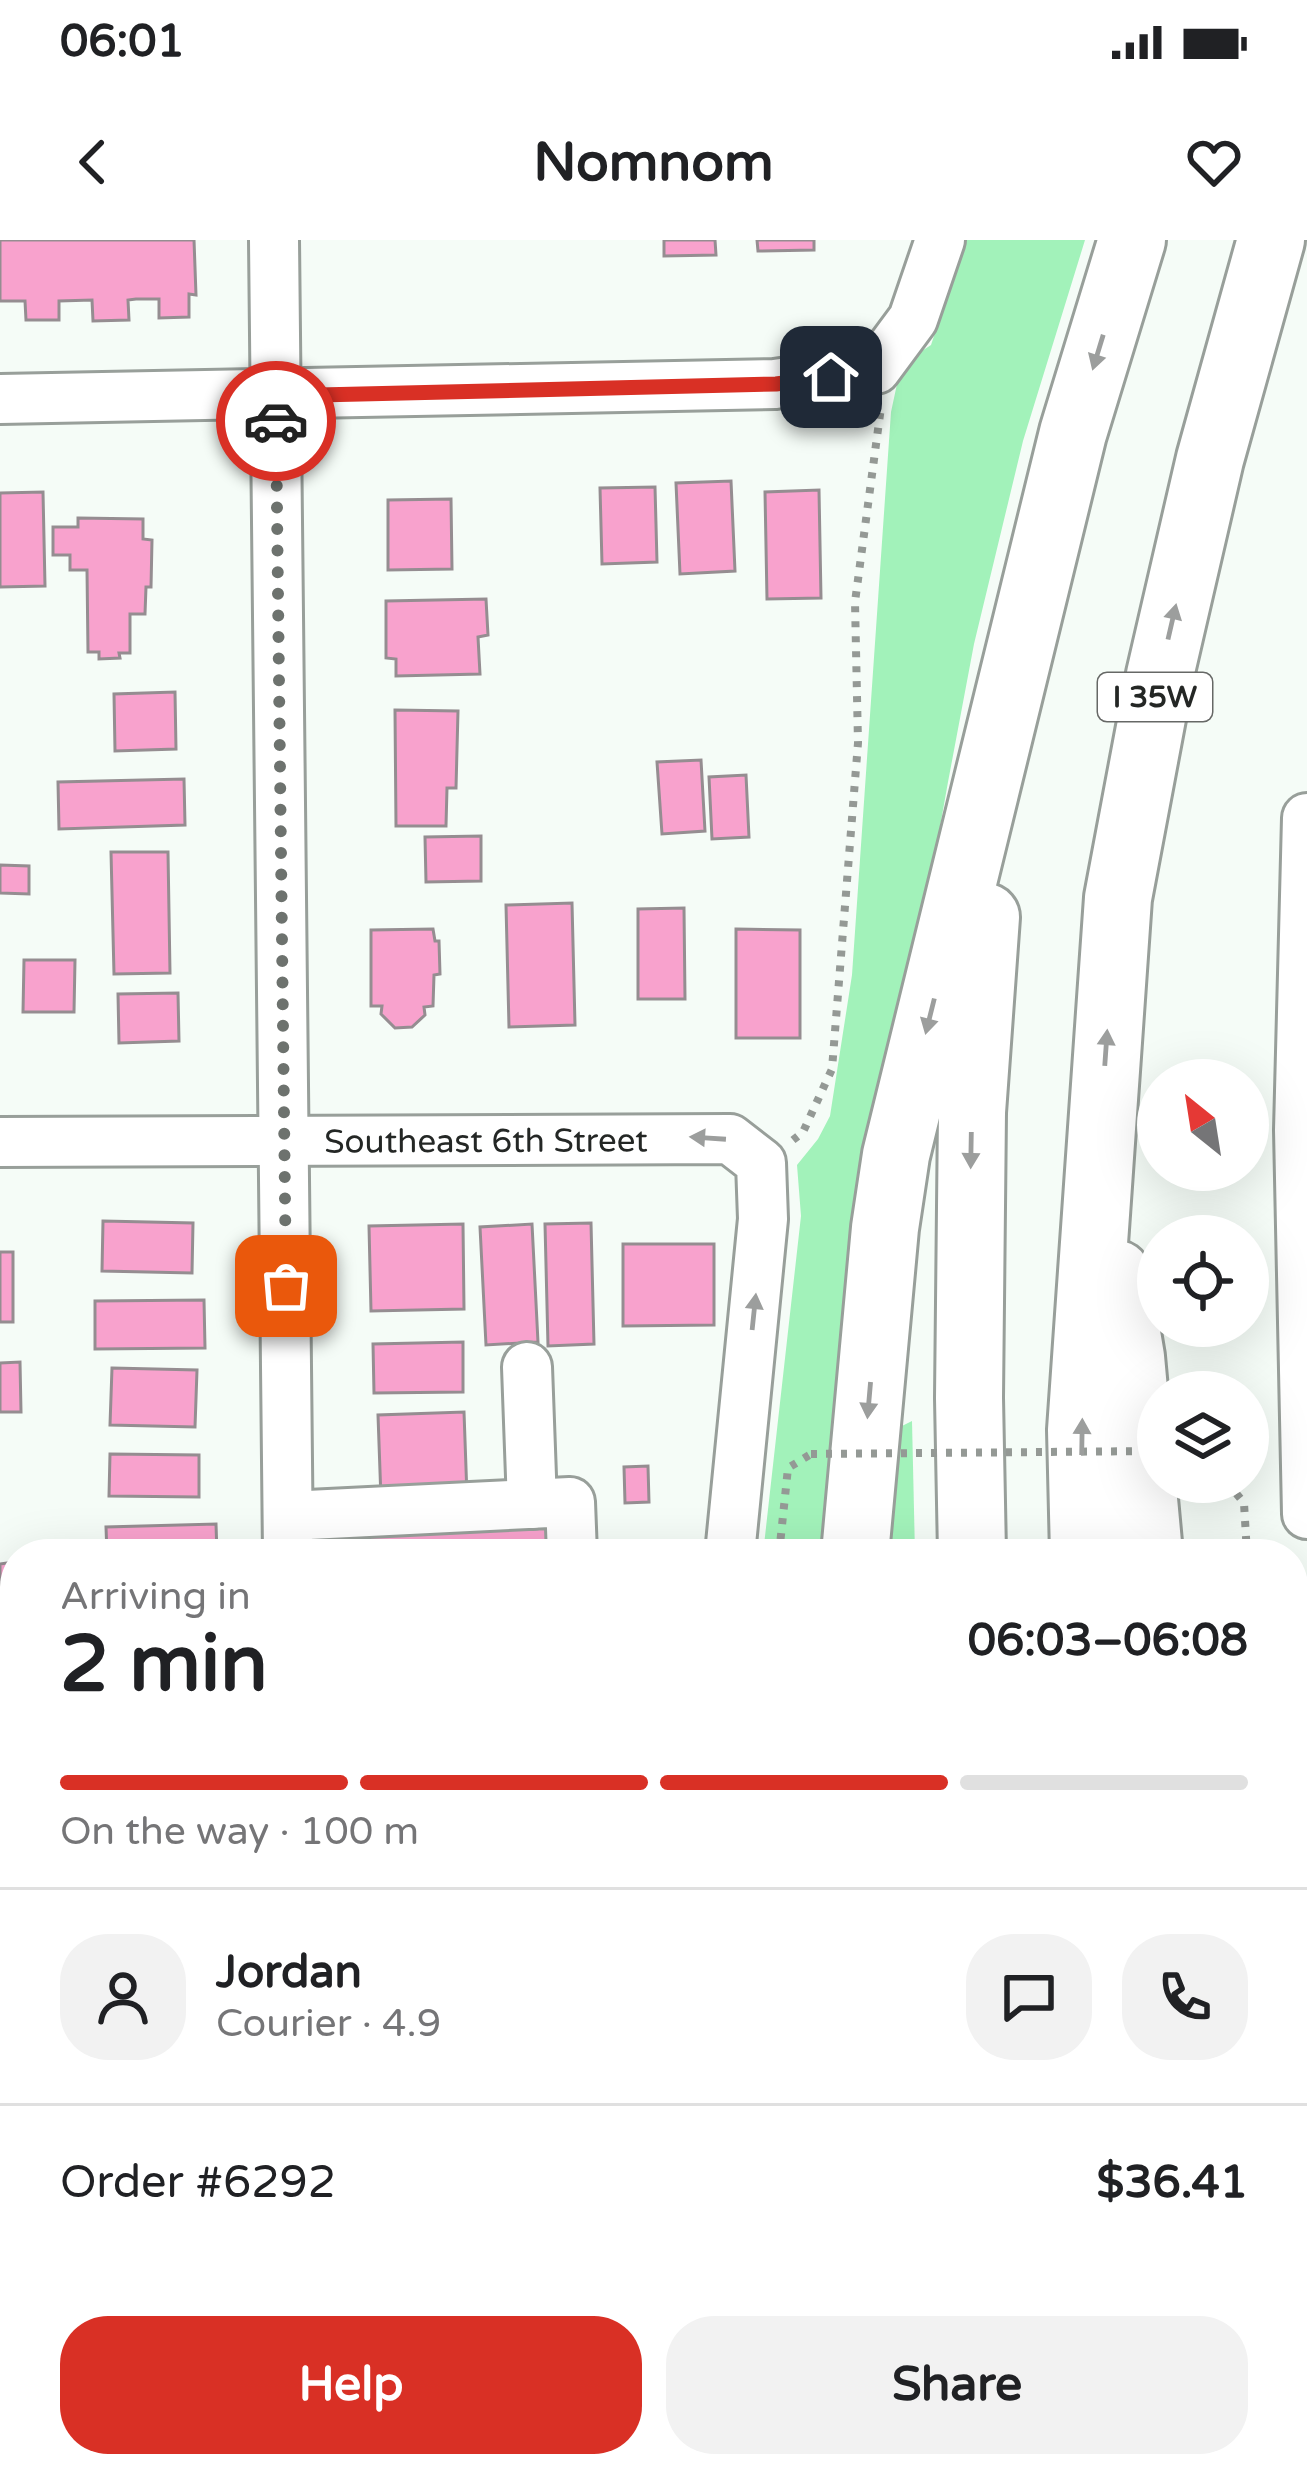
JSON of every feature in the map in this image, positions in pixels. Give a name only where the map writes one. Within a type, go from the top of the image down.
[{"type":"highway","points":[[856,1539],[896,1155],[1073,433],[1132,240]]},
{"type":"highway","name":"I 35W","points":[[1084,1539],[1082,1430],[1118,898],[1160,676],[1210,459],[1271,240]]},
{"type":"highway","points":[[971,1539],[972,1112],[986,918],[1031,617]]},
{"type":"highway","points":[[1097,1164],[1131,1357],[1148,1539]]},
{"type":"street","points":[[274,240],[288,1535],[570,1502],[571,1539]]},
{"type":"street","points":[[0,399],[776,384],[879,387],[913,320],[940,240]]},
{"type":"street","points":[[1307,818],[1303,1130],[1307,1514]]},
{"type":"street","name":"Southeast 6th Street","points":[[0,1142],[730,1139],[761,1163],[763,1219],[731,1539]]},
{"type":"street","points":[[527,1367],[532,1504]]},
{"type":"path","points":[[784,1146],[803,1132],[832,1069],[858,743],[855,602],[879,387]]},
{"type":"path","points":[[781,1539],[788,1468],[811,1454],[1137,1450]]},
{"type":"path","points":[[1244,1503],[1246,1539]]},
{"type":"green space","points":[[966,240],[1085,240],[1023,441],[974,644],[886,1129],[840,1539],[765,1539],[801,1216],[797,1165],[830,1116],[852,975],[891,412],[908,360],[931,345]]},
{"type":"green space","points":[[912,1421],[915,1539],[891,1539],[902,1426]]},
{"type":"building","points":[[0,240],[194,240],[196,295],[189,294],[189,317],[159,318],[159,299],[136,299],[128,300],[129,320],[93,321],[92,300],[59,301],[59,320],[26,320],[25,301],[0,301]]},
{"type":"building","points":[[664,240],[715,240],[716,255],[664,256]]},
{"type":"building","points":[[757,240],[814,240],[814,250],[758,251]]},
{"type":"building","points":[[731,481],[735,571],[680,574],[676,483]]},
{"type":"building","points":[[655,487],[657,562],[602,564],[600,488]]},
{"type":"building","points":[[819,490],[821,598],[767,599],[765,492]]},
{"type":"building","points":[[43,492],[45,586],[0,587],[0,493]]},
{"type":"building","points":[[451,499],[452,569],[388,570],[388,500]]},
{"type":"building","points":[[78,518],[143,519],[143,539],[152,540],[145,614],[130,614],[130,653],[119,653],[120,658],[99,659],[99,652],[88,652],[87,570],[70,570],[70,555],[53,555],[53,527],[78,527]]},
{"type":"building","points":[[486,599],[488,635],[478,637],[480,674],[396,676],[396,659],[386,658],[386,601]]},
{"type":"building","points":[[175,692],[176,749],[115,751],[114,694]]},
{"type":"building","points":[[395,710],[458,711],[456,788],[447,788],[446,826],[396,826]]},
{"type":"building","points":[[701,760],[705,831],[662,834],[657,762]]},
{"type":"building","points":[[746,775],[749,837],[712,839],[709,777]]},
{"type":"building","points":[[184,779],[185,825],[59,829],[58,782]]},
{"type":"building","points":[[481,836],[481,881],[426,882],[425,837]]},
{"type":"building","points":[[111,852],[168,852],[170,973],[114,974]]},
{"type":"building","points":[[0,865],[29,866],[29,894],[0,893]]},
{"type":"building","points":[[572,903],[575,1025],[509,1027],[506,905]]},
{"type":"building","points":[[684,908],[685,999],[638,999],[638,909]]},
{"type":"building","points":[[433,929],[439,941],[440,974],[434,975],[433,1006],[424,1007],[425,1015],[412,1027],[395,1028],[381,1014],[382,1006],[371,1006],[371,930]]},
{"type":"building","points":[[736,929],[800,930],[800,1038],[736,1038]]},
{"type":"building","points":[[24,960],[75,960],[74,1012],[23,1012]]},
{"type":"building","points":[[178,993],[179,1041],[119,1043],[118,994]]},
{"type":"building","points":[[103,1221],[193,1223],[192,1273],[102,1271]]},
{"type":"building","points":[[591,1223],[594,1344],[548,1346],[545,1224]]},
{"type":"building","points":[[463,1224],[464,1309],[371,1311],[369,1226]]},
{"type":"building","points":[[532,1224],[538,1342],[486,1345],[480,1227]]},
{"type":"building","points":[[623,1244],[714,1244],[714,1325],[623,1326]]},
{"type":"building","points":[[0,1252],[13,1252],[13,1322],[0,1322]]},
{"type":"building","points":[[204,1300],[205,1348],[95,1349],[95,1301]]},
{"type":"building","points":[[463,1342],[463,1392],[374,1393],[373,1344]]},
{"type":"building","points":[[20,1362],[21,1412],[0,1412],[0,1363]]},
{"type":"building","points":[[112,1368],[197,1370],[195,1427],[110,1425]]},
{"type":"building","points":[[464,1412],[467,1496],[381,1499],[378,1415]]},
{"type":"building","points":[[110,1454],[199,1455],[199,1497],[109,1496]]},
{"type":"building","points":[[648,1466],[649,1502],[625,1503],[624,1467]]},
{"type":"building","points":[[555,1516],[556,1539],[370,1539],[369,1522]]},
{"type":"building","points":[[216,1524],[216,1539],[106,1539],[106,1527]]},
{"type":"way so far","points":[[276,421],[286,1286]]},
{"type":"route","points":[[276,421],[276,396],[776,384],[831,377]]}]
